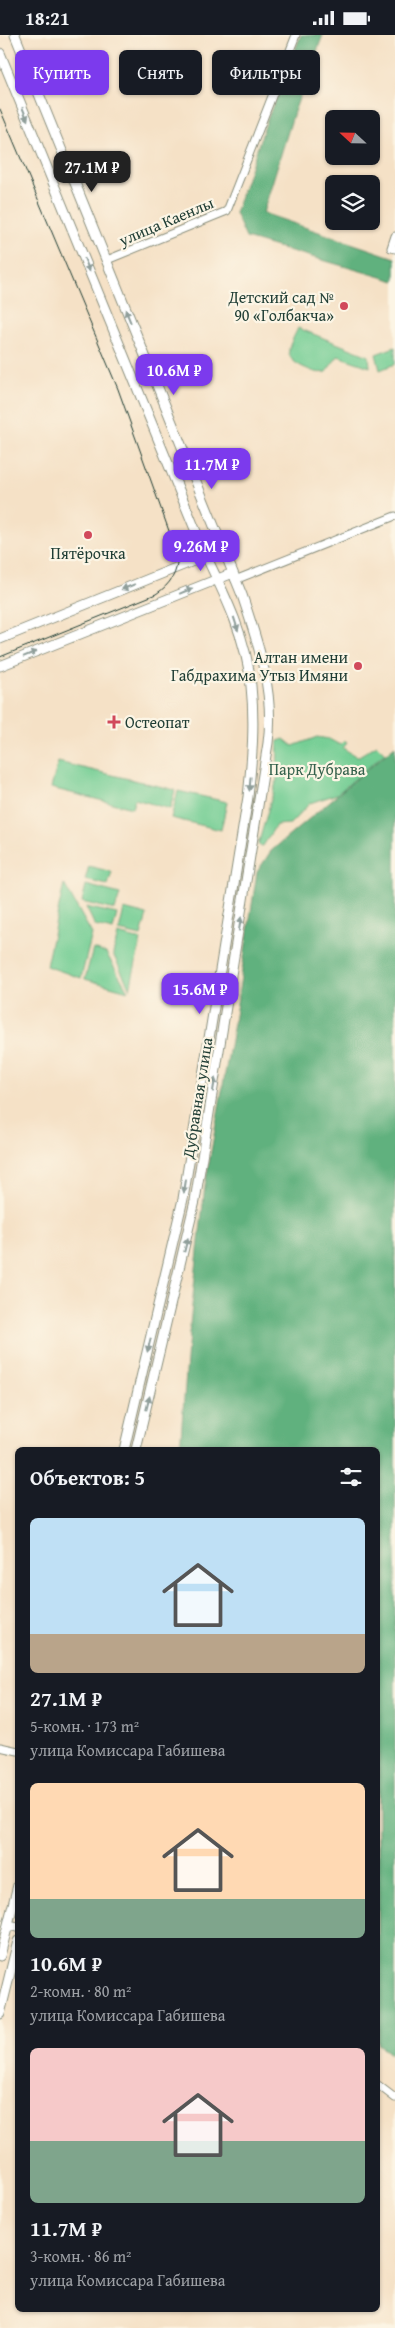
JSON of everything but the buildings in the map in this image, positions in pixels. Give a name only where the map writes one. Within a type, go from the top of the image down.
[{"type":"street","name":"Дубравная улица","points":[[15,35],[234,576],[259,645],[268,691],[270,730],[195,1201],[137,1447]]},
{"type":"street","name":"улица Каенлы","points":[[107,261],[227,211],[296,35]]},
{"type":"street","name":"Дубравная улица","points":[[0,53],[206,556],[231,610],[241,640],[251,684],[254,735],[248,797],[180,1217],[125,1447]]},
{"type":"street","points":[[393,249],[395,236]]},
{"type":"street","points":[[0,667],[217,579],[234,576],[395,516]]},
{"type":"street","points":[[0,639],[223,549]]},
{"type":"street","points":[[0,1747],[15,1750]]},
{"type":"street","points":[[0,1956],[15,1897]]},
{"type":"street","points":[[8,1925],[15,1926]]},
{"type":"street","points":[[0,2014],[15,1953]]},
{"type":"street","points":[[380,2087],[395,2098]]},
{"type":"green space","points":[[301,35],[323,35],[317,50],[295,50]]},
{"type":"green space","points":[[277,95],[300,95],[263,213],[395,258],[395,281],[246,238],[235,213]]},
{"type":"green space","points":[[298,328],[369,356],[370,367],[338,356],[326,372],[323,373],[303,367],[291,359],[289,355],[290,345]]},
{"type":"green space","points":[[395,347],[395,364],[380,370],[376,354]]},
{"type":"green space","name":"Парк Дубрава","points":[[317,737],[329,739],[340,745],[344,741],[347,743],[343,748],[357,757],[377,745],[385,753],[337,794],[310,803],[290,824],[276,825],[263,846],[258,845],[277,779],[278,741],[284,739],[293,746]]},
{"type":"green space","points":[[395,746],[395,2057],[380,2046],[380,1447],[180,1447],[189,1334],[205,1185],[233,1029],[257,872],[271,851]]},
{"type":"green space","points":[[58,762],[175,790],[170,809],[135,799],[132,808],[51,788]]},
{"type":"green space","points":[[178,791],[227,802],[221,830],[171,818]]},
{"type":"green space","points":[[89,866],[112,872],[108,885],[85,880]]},
{"type":"green space","points":[[64,884],[92,934],[81,978],[46,966]]},
{"type":"green space","points":[[86,885],[120,894],[115,910],[82,902]]},
{"type":"green space","points":[[86,907],[117,914],[113,930],[95,926]]},
{"type":"green space","points":[[124,909],[147,915],[141,936],[119,931]]},
{"type":"green space","points":[[118,934],[141,940],[130,989],[113,954]]},
{"type":"green space","points":[[93,949],[106,953],[128,991],[85,979]]},
{"type":"tram line","points":[[0,109],[118,389],[178,556],[172,578],[156,594],[0,657]]},
{"type":"place","name":"Детский сад № 90 «Голбакча»","points":[[344,306]]},
{"type":"place","name":"Пятёрочка","points":[[88,535]]},
{"type":"place","name":"Алтан имени Габдрахима Утыз Имяни","points":[[358,666]]},
{"type":"place","name":"Остеопат","points":[[114,722]]}]
